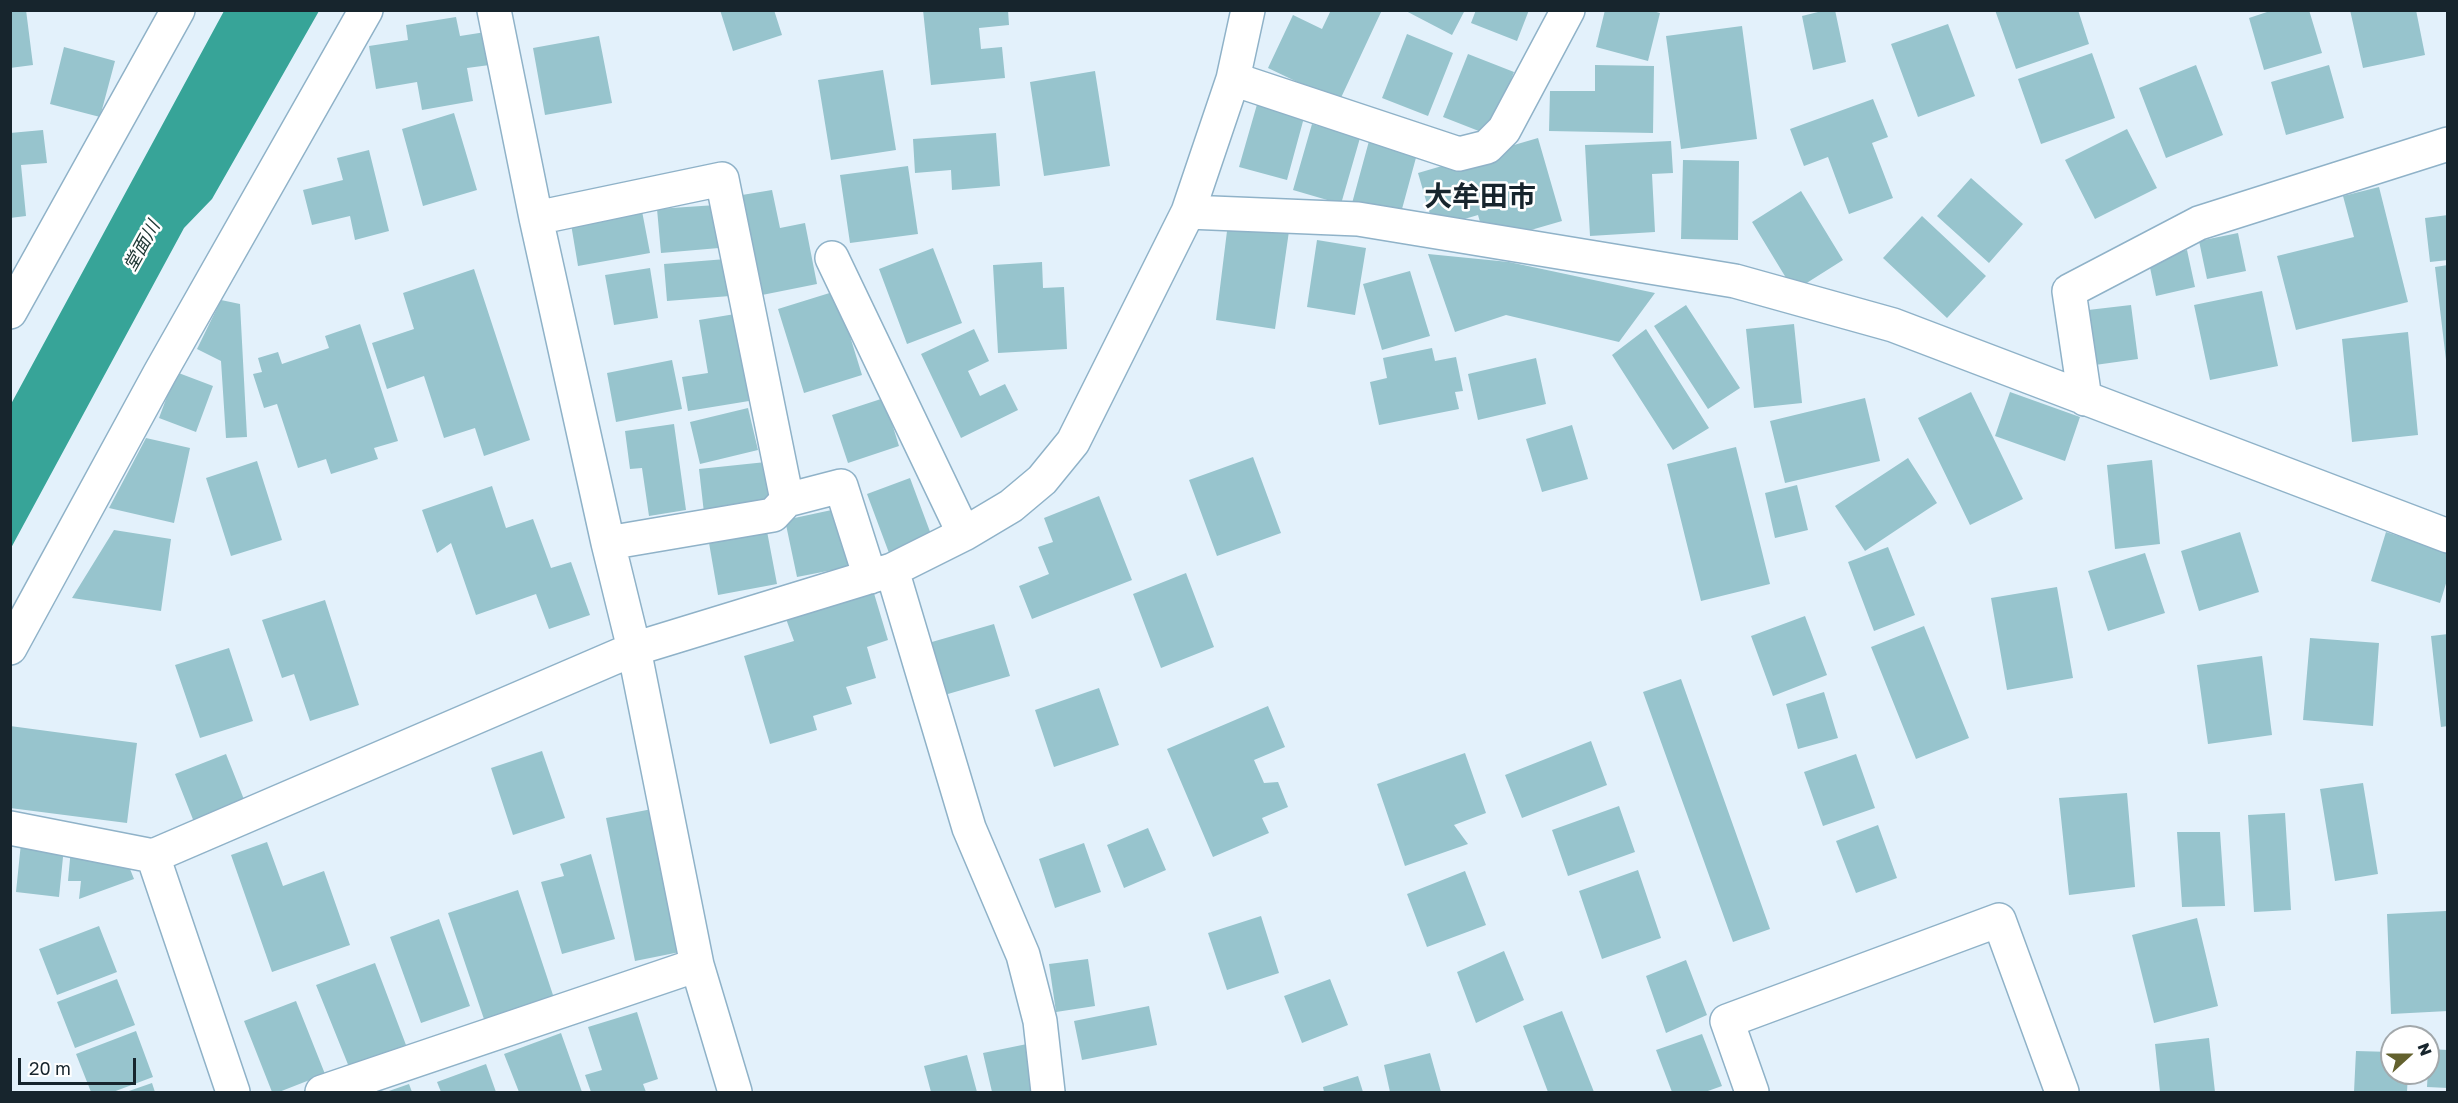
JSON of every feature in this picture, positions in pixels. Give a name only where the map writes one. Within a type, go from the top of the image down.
[{"type":"street","points":[[10,312],[178,10]]},
{"type":"street","points":[[10,648],[160,373],[366,10]]},
{"type":"street","points":[[494,10],[536,218],[608,543],[634,649],[697,965],[735,1092]]},
{"type":"street","points":[[10,828],[153,856],[634,649],[881,573],[964,534],[1011,506],[1042,480],[1073,442],[1188,212],[1233,79],[1248,10]]},
{"type":"street","points":[[1233,79],[1459,154],[1487,147],[1504,130],[1568,10]]},
{"type":"street","points":[[2085,399],[2069,291],[2199,223],[2448,144]]},
{"type":"street","points":[[536,218],[722,179],[787,500]]},
{"type":"street","points":[[1188,212],[1358,219],[1735,281],[1893,325],[2448,536]]},
{"type":"street","points":[[832,258],[964,534]]},
{"type":"street","points":[[608,543],[773,515],[787,500],[842,486],[881,573],[969,828],[1023,955],[1040,1021],[1048,1092]]},
{"type":"street","points":[[153,856],[233,1092]]},
{"type":"street","points":[[1752,1092],[1726,1022],[1999,920],[2062,1092]]},
{"type":"street","points":[[322,1092],[697,965]]},
{"type":"water","name":"堂面川","points":[[224,11],[319,11],[212,199],[184,228],[11,548],[11,404]]},
{"type":"building","points":[[10,10],[26,10],[33,65],[10,68]]},
{"type":"building","points":[[720,10],[774,10],[782,35],[733,51]]},
{"type":"building","points":[[923,10],[1008,10],[1009,25],[979,28],[981,49],[1002,47],[1005,78],[931,85]]},
{"type":"building","points":[[1331,10],[1382,10],[1339,102],[1268,68],[1293,15],[1322,29]]},
{"type":"building","points":[[1404,10],[1465,10],[1452,35]]},
{"type":"building","points":[[1476,10],[1529,10],[1517,41],[1471,23]]},
{"type":"building","points":[[1605,10],[1649,10],[1660,13],[1648,61],[1596,47]]},
{"type":"building","points":[[1835,10],[1846,62],[1813,70],[1802,16]]},
{"type":"building","points":[[1995,10],[2078,10],[2089,44],[2016,69]]},
{"type":"building","points":[[2273,10],[2309,10],[2322,53],[2264,70],[2249,18]]},
{"type":"building","points":[[2350,10],[2416,10],[2425,55],[2363,68]]},
{"type":"building","points":[[456,17],[460,36],[492,31],[497,64],[467,68],[473,101],[422,110],[417,82],[376,89],[369,46],[408,40],[406,25]]},
{"type":"building","points":[[1948,24],[1975,96],[1918,117],[1891,44]]},
{"type":"building","points":[[1742,26],[1757,139],[1681,149],[1666,36]]},
{"type":"building","points":[[1407,34],[1453,53],[1428,116],[1382,98]]},
{"type":"building","points":[[599,36],[612,103],[545,115],[533,48]]},
{"type":"building","points":[[64,47],[115,61],[100,117],[50,104]]},
{"type":"building","points":[[2092,53],[2115,118],[2041,144],[2018,79]]},
{"type":"building","points":[[1468,54],[1514,72],[1489,135],[1443,117]]},
{"type":"building","points":[[1595,65],[1654,66],[1653,133],[1549,131],[1550,91],[1595,91]]},
{"type":"building","points":[[2196,65],[2223,135],[2166,158],[2139,88]]},
{"type":"building","points":[[2329,65],[2344,118],[2286,135],[2271,82]]},
{"type":"building","points":[[883,70],[896,150],[831,160],[818,80]]},
{"type":"building","points":[[1095,71],[1110,166],[1044,176],[1030,82]]},
{"type":"building","points":[[1873,99],[1888,137],[1872,143],[1893,198],[1849,214],[1828,157],[1804,166],[1790,129]]},
{"type":"building","points":[[1258,101],[1305,114],[1287,180],[1239,167]]},
{"type":"building","points":[[454,113],[477,190],[423,206],[402,129]]},
{"type":"building","points":[[1312,124],[1360,138],[1341,204],[1293,190]]},
{"type":"building","points":[[2127,129],[2157,188],[2095,219],[2065,160]]},
{"type":"building","points":[[43,130],[47,163],[21,165],[26,216],[10,218],[10,133]]},
{"type":"building","points":[[996,133],[1000,186],[952,190],[951,170],[915,173],[913,139]]},
{"type":"building","points":[[1538,138],[1562,221],[1486,243],[1478,215],[1434,228],[1418,173]]},
{"type":"building","points":[[1369,141],[1417,154],[1399,220],[1351,207]]},
{"type":"building","points":[[1671,141],[1673,173],[1652,174],[1655,232],[1590,236],[1585,145]]},
{"type":"building","points":[[369,150],[389,231],[355,240],[350,216],[312,225],[303,190],[343,180],[337,158]]},
{"type":"building","points":[[1683,160],[1739,161],[1738,240],[1681,239]]},
{"type":"building","points":[[908,166],[918,234],[850,243],[840,175]]},
{"type":"building","points":[[1971,178],[2023,224],[1989,263],[1937,216]]},
{"type":"building","points":[[2379,187],[2408,302],[2296,330],[2277,256],[2354,237],[2343,196]]},
{"type":"building","points":[[772,190],[780,228],[805,223],[817,284],[762,295],[742,195]]},
{"type":"building","points":[[1801,191],[1843,260],[1794,291],[1752,222]]},
{"type":"building","points":[[716,205],[719,248],[661,253],[657,209]]},
{"type":"building","points":[[642,211],[650,253],[578,266],[571,224]]},
{"type":"building","points":[[2448,215],[2448,260],[2430,262],[2425,218]]},
{"type":"building","points":[[1922,216],[1986,276],[1947,318],[1883,258]]},
{"type":"building","points":[[1228,223],[1289,231],[1275,329],[1216,320]]},
{"type":"building","points":[[2238,233],[2246,271],[2207,279],[2199,241]]},
{"type":"building","points":[[1317,240],[1366,248],[1355,315],[1307,307]]},
{"type":"building","points":[[933,248],[962,323],[907,344],[879,269]]},
{"type":"building","points":[[2187,250],[2195,287],[2156,296],[2148,258]]},
{"type":"building","points":[[1428,254],[1509,262],[1655,293],[1619,342],[1506,315],[1455,332]]},
{"type":"building","points":[[726,259],[730,296],[667,301],[664,264]]},
{"type":"building","points":[[1042,262],[1043,288],[1064,287],[1067,349],[998,353],[993,265]]},
{"type":"building","points":[[2448,265],[2448,360],[2446,360],[2435,267]]},
{"type":"building","points":[[650,268],[658,318],[614,325],[605,275]]},
{"type":"building","points":[[474,269],[530,440],[484,456],[475,428],[444,438],[424,376],[387,389],[372,343],[414,329],[403,293]]},
{"type":"building","points":[[1410,271],[1430,336],[1382,350],[1363,284]]},
{"type":"building","points":[[836,291],[862,375],[804,393],[778,309]]},
{"type":"building","points":[[2262,291],[2278,366],[2210,380],[2194,305]]},
{"type":"building","points":[[221,300],[240,304],[247,437],[226,438],[221,361],[197,349]]},
{"type":"building","points":[[1686,305],[1740,388],[1708,409],[1654,326]]},
{"type":"building","points":[[2131,305],[2138,359],[2095,365],[2088,310]]},
{"type":"building","points":[[735,314],[749,401],[688,411],[682,377],[708,373],[699,320]]},
{"type":"building","points":[[360,324],[398,441],[374,448],[378,459],[331,474],[326,459],[298,468],[277,404],[264,408],[253,374],[262,372],[258,358],[278,352],[282,364],[329,348],[325,336]]},
{"type":"building","points":[[1794,324],[1802,403],[1754,408],[1746,329]]},
{"type":"building","points":[[974,329],[989,361],[968,371],[980,396],[1005,384],[1018,410],[961,438],[921,354]]},
{"type":"building","points":[[1646,329],[1709,428],[1673,450],[1612,355]]},
{"type":"building","points":[[2408,332],[2418,435],[2352,442],[2342,339]]},
{"type":"building","points":[[1432,348],[1435,361],[1456,357],[1463,391],[1455,392],[1459,409],[1379,425],[1370,382],[1387,378],[1383,358]]},
{"type":"building","points":[[1536,358],[1546,404],[1478,420],[1468,374]]},
{"type":"building","points":[[672,360],[682,409],[616,422],[607,373]]},
{"type":"building","points":[[176,372],[213,386],[196,432],[159,418]]},
{"type":"building","points":[[1971,392],[2023,499],[1970,525],[1918,418]]},
{"type":"building","points":[[2010,392],[2080,417],[2065,461],[1995,436]]},
{"type":"building","points":[[884,398],[899,446],[848,463],[832,415]]},
{"type":"building","points":[[1865,398],[1880,461],[1785,483],[1770,421]]},
{"type":"building","points":[[748,408],[758,450],[700,464],[690,422]]},
{"type":"building","points":[[674,424],[686,510],[649,516],[642,468],[630,469],[625,431]]},
{"type":"building","points":[[1572,425],[1588,479],[1542,492],[1526,439]]},
{"type":"building","points":[[146,438],[190,448],[174,523],[109,508]]},
{"type":"building","points":[[1736,447],[1770,584],[1701,601],[1667,464]]},
{"type":"building","points":[[1253,457],[1281,533],[1217,556],[1189,480]]},
{"type":"building","points":[[1908,458],[1937,503],[1865,551],[1835,506]]},
{"type":"building","points":[[2152,460],[2160,544],[2115,549],[2107,465]]},
{"type":"building","points":[[257,461],[282,540],[231,556],[206,478]]},
{"type":"building","points":[[766,462],[771,506],[704,513],[699,469]]},
{"type":"building","points":[[910,478],[932,537],[889,553],[867,494]]},
{"type":"building","points":[[1797,485],[1808,530],[1775,538],[1765,493]]},
{"type":"building","points":[[492,486],[506,528],[533,519],[551,568],[571,562],[590,615],[549,629],[536,594],[476,615],[451,543],[437,553],[422,510]]},
{"type":"building","points":[[1099,496],[1132,580],[1032,619],[1019,586],[1049,574],[1038,547],[1053,542],[1044,518]]},
{"type":"building","points":[[841,508],[853,566],[797,577],[785,520]]},
{"type":"building","points":[[766,526],[777,584],[718,595],[708,537]]},
{"type":"building","points":[[114,530],[171,539],[161,611],[72,598]]},
{"type":"building","points":[[2240,532],[2259,592],[2199,611],[2181,551]]},
{"type":"building","points":[[2386,532],[2448,552],[2448,577],[2440,603],[2371,581]]},
{"type":"building","points":[[1888,547],[1915,615],[1874,631],[1848,562]]},
{"type":"building","points":[[2145,553],[2165,613],[2108,631],[2088,571]]},
{"type":"building","points":[[1186,573],[1214,647],[1161,668],[1133,594]]},
{"type":"building","points":[[2057,587],[2073,678],[2007,690],[1991,598]]},
{"type":"building","points":[[873,590],[888,640],[867,647],[876,678],[846,687],[852,704],[813,716],[817,730],[770,744],[744,656],[794,641],[785,616]]},
{"type":"building","points":[[325,600],[359,705],[310,721],[294,674],[282,678],[262,620]]},
{"type":"building","points":[[1805,616],[1827,675],[1773,696],[1751,636]]},
{"type":"building","points":[[994,624],[1010,676],[941,696],[925,644]]},
{"type":"building","points":[[1924,626],[1969,738],[1916,759],[1871,647]]},
{"type":"building","points":[[2448,634],[2448,726],[2441,727],[2431,636]]},
{"type":"building","points":[[2310,638],[2379,643],[2373,726],[2303,720]]},
{"type":"building","points":[[229,648],[253,721],[200,738],[175,665]]},
{"type":"building","points":[[2262,656],[2272,735],[2208,744],[2197,665]]},
{"type":"building","points":[[1681,679],[1770,929],[1733,942],[1643,692]]},
{"type":"building","points":[[1099,688],[1119,745],[1054,767],[1035,710]]},
{"type":"building","points":[[1824,692],[1838,738],[1798,749],[1786,704]]},
{"type":"building","points":[[1268,706],[1285,747],[1254,760],[1264,783],[1278,782],[1288,807],[1262,818],[1269,833],[1213,857],[1167,749]]},
{"type":"building","points":[[10,726],[137,743],[127,823],[10,808]]},
{"type":"building","points":[[1591,741],[1607,785],[1522,818],[1505,775]]},
{"type":"building","points":[[542,751],[565,818],[513,835],[491,768]]},
{"type":"building","points":[[1465,753],[1486,813],[1454,825],[1468,844],[1405,866],[1377,784]]},
{"type":"building","points":[[226,754],[245,802],[194,822],[175,774]]},
{"type":"building","points":[[1856,754],[1875,808],[1823,826],[1804,772]]},
{"type":"building","points":[[2363,783],[2378,874],[2335,881],[2320,789]]},
{"type":"building","points":[[2127,793],[2135,887],[2069,895],[2059,798]]},
{"type":"building","points":[[1619,806],[1635,852],[1568,876],[1552,830]]},
{"type":"building","points":[[652,809],[680,952],[635,961],[606,818]]},
{"type":"building","points":[[2285,813],[2291,910],[2254,912],[2248,815]]},
{"type":"building","points":[[1878,825],[1897,878],[1856,893],[1836,841]]},
{"type":"building","points":[[1148,828],[1166,870],[1124,888],[1107,845]]},
{"type":"building","points":[[2177,832],[2220,832],[2225,906],[2182,907]]},
{"type":"building","points":[[267,842],[283,886],[324,871],[350,945],[272,972],[231,855]]},
{"type":"building","points":[[21,843],[64,847],[59,897],[16,892]]},
{"type":"building","points":[[1084,843],[1101,892],[1055,908],[1039,859]]},
{"type":"building","points":[[71,848],[124,854],[134,879],[79,899],[81,881],[68,881]]},
{"type":"building","points":[[591,854],[615,939],[562,954],[541,882],[564,876],[560,864]]},
{"type":"building","points":[[1638,870],[1661,938],[1602,959],[1579,891]]},
{"type":"building","points":[[1465,871],[1486,925],[1427,947],[1407,894]]},
{"type":"building","points":[[518,890],[556,1004],[487,1028],[448,913]]},
{"type":"building","points":[[2446,911],[2448,1011],[2391,1014],[2387,914]]},
{"type":"building","points":[[1261,916],[1279,973],[1227,990],[1208,933]]},
{"type":"building","points":[[2197,918],[2218,1006],[2154,1023],[2132,935]]},
{"type":"building","points":[[439,919],[470,1006],[421,1023],[390,937]]},
{"type":"building","points":[[99,926],[117,972],[57,995],[39,949]]},
{"type":"building","points":[[1504,951],[1524,1000],[1476,1023],[1457,972]]},
{"type":"building","points":[[1088,959],[1095,1006],[1056,1012],[1049,964]]},
{"type":"building","points":[[1686,960],[1707,1015],[1666,1033],[1646,976]]},
{"type":"building","points":[[375,963],[406,1045],[349,1067],[316,985]]},
{"type":"building","points":[[117,979],[135,1025],[75,1048],[57,1002]]},
{"type":"building","points":[[1330,979],[1348,1025],[1302,1043],[1284,996]]},
{"type":"building","points":[[296,1001],[325,1074],[279,1092],[272,1092],[244,1021]]},
{"type":"building","points":[[1149,1006],[1157,1045],[1082,1060],[1074,1021]]},
{"type":"building","points":[[1562,1011],[1594,1092],[1548,1092],[1523,1026]]},
{"type":"building","points":[[637,1012],[658,1079],[643,1084],[646,1092],[591,1092],[585,1075],[602,1070],[588,1027]]},
{"type":"building","points":[[136,1031],[153,1077],[113,1092],[91,1092],[76,1054]]},
{"type":"building","points":[[561,1033],[582,1092],[519,1092],[504,1054]]},
{"type":"building","points":[[1702,1034],[1722,1086],[1705,1092],[1672,1092],[1656,1050]]},
{"type":"building","points":[[2209,1038],[2215,1092],[2160,1092],[2155,1044]]},
{"type":"building","points":[[1027,1044],[1038,1092],[992,1092],[983,1053]]},
{"type":"building","points":[[2440,1050],[2448,1050],[2448,1088],[2427,1087],[2427,1085],[2440,1085]]},
{"type":"building","points":[[2356,1051],[2380,1052],[2380,1085],[2407,1085],[2407,1092],[2354,1092]]},
{"type":"building","points":[[1430,1053],[1441,1092],[1390,1092],[1384,1065]]},
{"type":"building","points":[[967,1055],[977,1092],[931,1092],[924,1066]]},
{"type":"building","points":[[486,1064],[496,1092],[441,1092],[437,1082]]},
{"type":"building","points":[[1358,1076],[1363,1092],[1324,1092],[1323,1087]]},
{"type":"building","points":[[152,1083],[155,1092],[126,1092]]},
{"type":"building","points":[[409,1084],[412,1092],[386,1092]]},
{"type":"district","name":"大牟田市","points":[[1480,197]]}]
